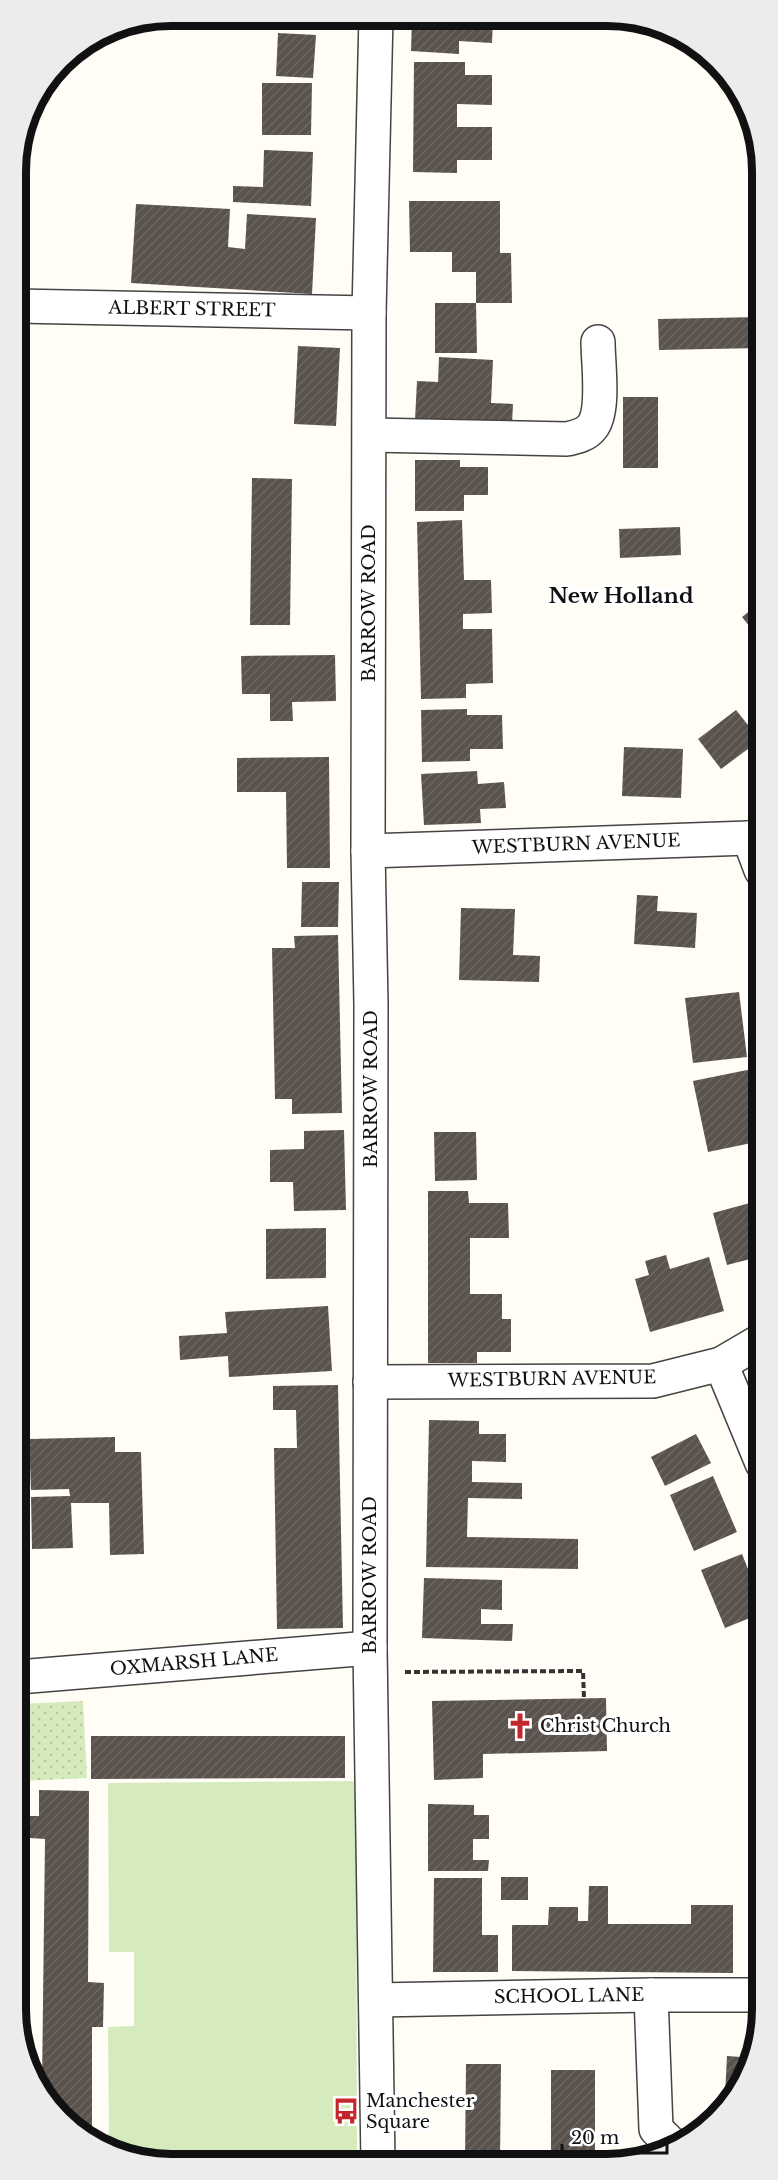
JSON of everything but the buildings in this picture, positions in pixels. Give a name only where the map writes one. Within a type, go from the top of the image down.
[{"type":"street","name":"BARROW ROAD","points":[[376,26],[369,313],[368,850],[371,1004],[370,1660],[378,2154]]},
{"type":"street","name":"ALBERT STREET","points":[[26,306],[369,313]]},
{"type":"street","points":[[370,435],[567,439],[580,436],[592,429],[597,419],[599,406],[598,342]]},
{"type":"street","name":"WESTBURN AVENUE","points":[[368,850],[752,827]]},
{"type":"street","name":"WESTBURN AVENUE","points":[[370,1382],[653,1380],[721,1364],[752,1346]]},
{"type":"street","points":[[721,1364],[752,1439]]},
{"type":"street","name":"OXMARSH LANE","points":[[26,1677],[370,1660]]},
{"type":"street","points":[[651,1995],[656,2129],[668,2141]]},
{"type":"street","name":"SCHOOL LANE","points":[[376,2000],[752,1995]]},
{"type":"path","points":[[370,1660],[583,1671],[584,1699]]},
{"type":"green space","points":[[83,1701],[87,1778],[26,1781],[26,1704]]},
{"type":"green space","points":[[356,1781],[357,2154],[152,2153],[124,2147],[109,2141],[108,2027],[134,2026],[134,1952],[109,1952],[108,1783]]},
{"type":"place","name":"Christ Church","points":[[520,1726]]},
{"type":"place","name":"Manchester Square","points":[[346,2111]]},
{"type":"district","name":"New Holland","points":[[621,596]]}]
